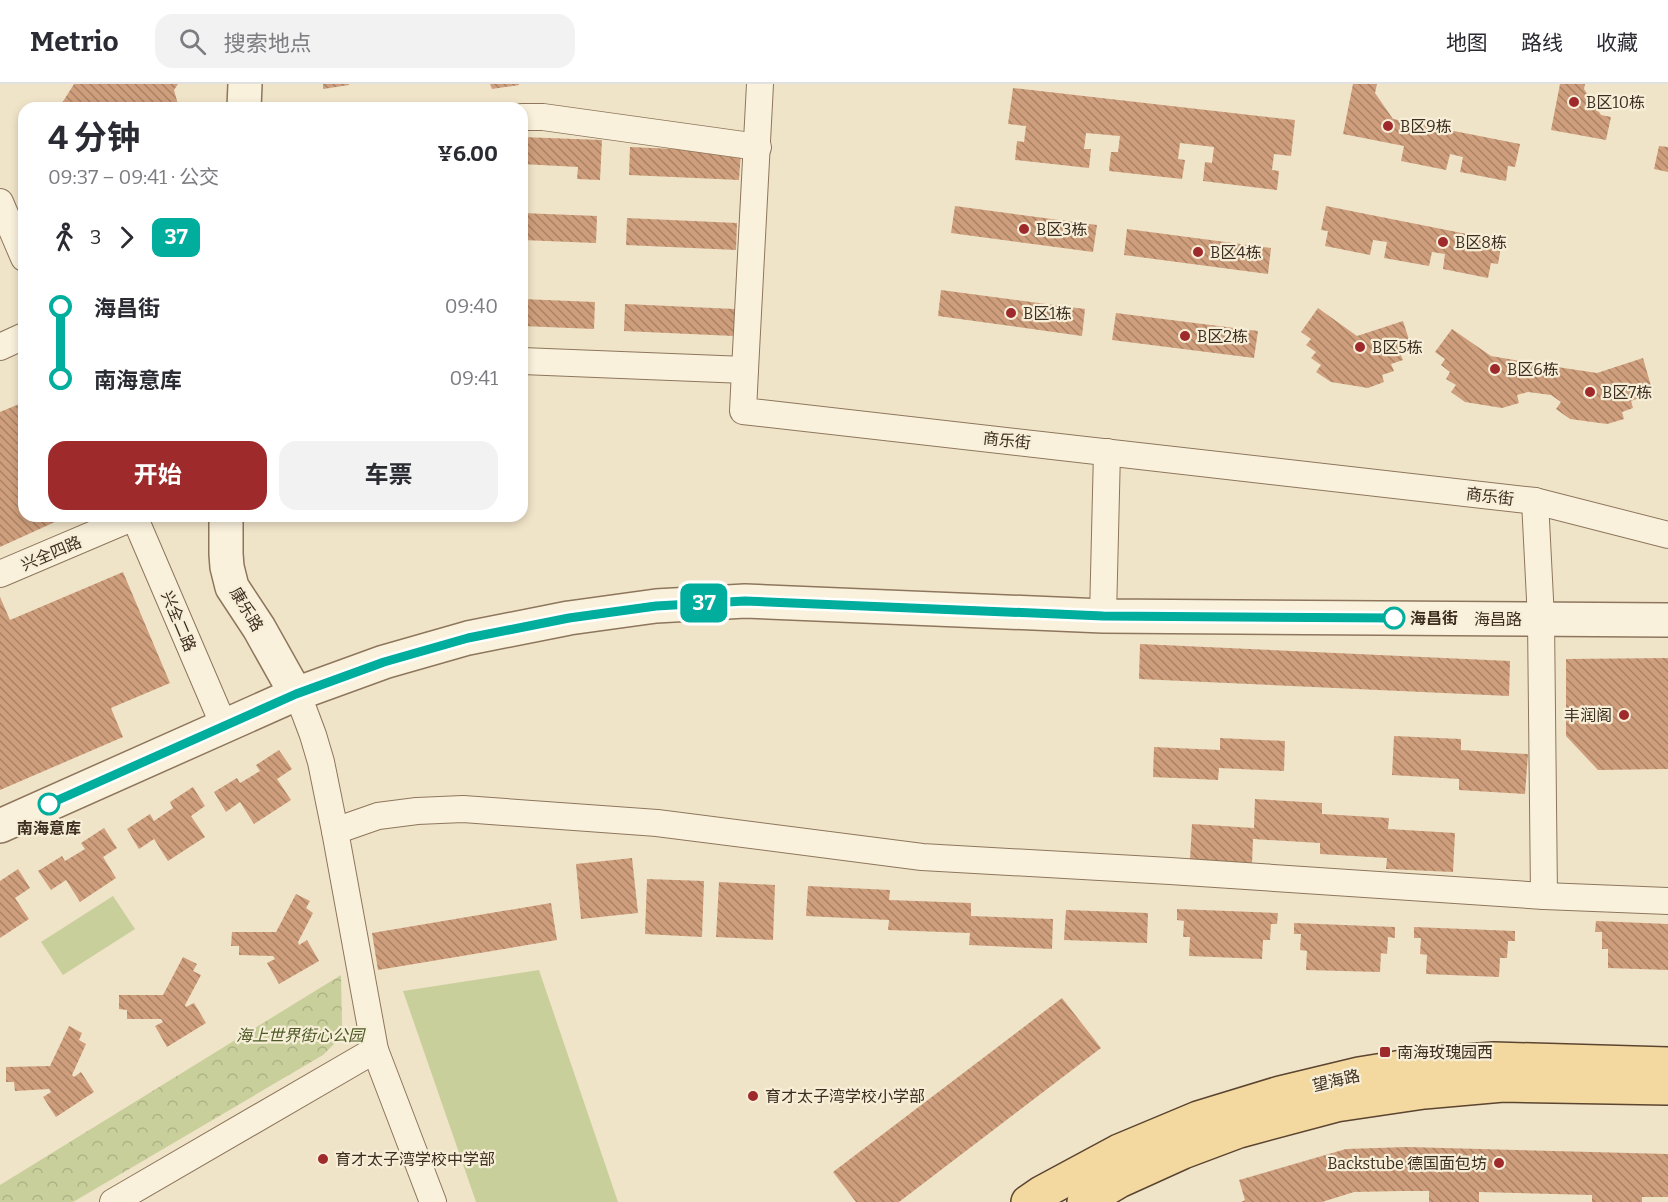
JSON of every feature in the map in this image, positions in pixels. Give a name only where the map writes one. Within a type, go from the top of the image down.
[{"type":"main road","name":"望海路","points":[[1028,1202],[1119,1151],[1198,1118],[1280,1093],[1359,1074],[1421,1064],[1494,1059],[1668,1064]]},
{"type":"main road","name":"望海路","points":[[1084,1202],[1119,1181],[1192,1148],[1239,1131],[1336,1106],[1424,1092],[1503,1084],[1668,1088]]},
{"type":"street","points":[[244,102],[245,84]]},
{"type":"street","points":[[528,360],[746,370],[760,84]]},
{"type":"street","points":[[528,117],[543,117],[758,147]]},
{"type":"street","points":[[0,202],[17,226]]},
{"type":"street","points":[[0,347],[18,339]]},
{"type":"street","name":"商乐街","points":[[746,370],[743,411],[1535,501],[1668,535]]},
{"type":"street","points":[[1103,616],[1107,452]]},
{"type":"street","name":"商乐街","points":[[1535,501],[1541,619],[1544,896]]},
{"type":"street","name":"兴全四路","points":[[0,574],[120,522]]},
{"type":"street","name":"兴全二路","points":[[137,522],[224,726]]},
{"type":"street","name":"康乐路","points":[[226,522],[226,561],[232,587],[259,628],[296,694]]},
{"type":"street","name":"海昌路","points":[[0,826],[296,694],[384,662],[468,638],[569,618],[656,606],[745,601],[1103,616],[1668,620]]},
{"type":"street","points":[[296,694],[313,735],[321,762],[375,1050],[434,1202]]},
{"type":"street","points":[[335,831],[378,816],[463,809],[657,822],[922,857],[1544,896],[1668,901]]},
{"type":"street","points":[[113,1202],[375,1050]]},
{"type":"green space","points":[[113,896],[135,929],[63,975],[41,942]]},
{"type":"green space","points":[[539,970],[618,1202],[476,1202],[403,991]]},
{"type":"green space","name":"海上世界街心公园","points":[[341,975],[342,1025],[335,1043],[323,1055],[73,1202],[0,1202],[0,1185]]},
{"type":"building","points":[[74,84],[178,84],[174,90],[177,102],[63,102]]},
{"type":"building","points":[[323,84],[349,84],[349,85],[323,89]]},
{"type":"building","points":[[490,84],[519,84],[519,85],[492,89]]},
{"type":"building","name":"B区9栋","points":[[1353,84],[1377,84],[1375,93],[1393,119],[1520,144],[1515,167],[1508,166],[1506,181],[1460,172],[1463,157],[1450,154],[1446,170],[1401,161],[1404,146],[1343,134]]},
{"type":"building","name":"B区10栋","points":[[1560,84],[1585,84],[1584,89],[1601,115],[1611,117],[1606,140],[1551,130]]},
{"type":"building","points":[[1013,88],[1295,120],[1291,156],[1274,154],[1272,170],[1279,171],[1277,190],[1203,181],[1205,162],[1212,163],[1214,147],[1180,143],[1178,159],[1185,160],[1182,179],[1109,171],[1111,152],[1118,152],[1120,136],[1086,133],[1084,149],[1091,149],[1089,168],[1015,160],[1017,141],[1024,142],[1026,126],[1008,124]]},
{"type":"building","points":[[528,137],[602,140],[600,180],[577,179],[578,167],[528,164]]},
{"type":"building","points":[[1659,146],[1668,147],[1668,172],[1654,169]]},
{"type":"building","points":[[630,147],[741,152],[739,180],[629,175]]},
{"type":"building","name":"B区3栋","points":[[955,206],[1097,225],[1093,252],[951,233]]},
{"type":"building","name":"B区8栋","points":[[1326,206],[1502,241],[1498,264],[1491,263],[1488,278],[1443,269],[1445,254],[1432,252],[1429,266],[1384,258],[1387,242],[1373,240],[1370,255],[1325,246],[1328,231],[1321,230]]},
{"type":"building","points":[[528,213],[597,216],[596,243],[528,240]]},
{"type":"building","points":[[627,218],[737,223],[736,250],[626,245]]},
{"type":"building","name":"B区4栋","points":[[1127,229],[1271,248],[1268,274],[1124,255]]},
{"type":"building","name":"B区1栋","points":[[941,290],[1085,309],[1082,336],[938,316]]},
{"type":"building","points":[[528,299],[595,302],[594,329],[528,326]]},
{"type":"building","points":[[625,304],[735,309],[734,336],[624,331]]},
{"type":"building","name":"B区5栋","points":[[1318,308],[1357,336],[1403,321],[1412,349],[1400,353],[1403,360],[1391,364],[1394,371],[1382,375],[1384,382],[1368,388],[1331,382],[1316,372],[1321,365],[1311,358],[1316,352],[1306,345],[1311,339],[1301,332]]},
{"type":"building","name":"B区2栋","points":[[1116,313],[1258,331],[1254,358],[1112,340]]},
{"type":"building","points":[[1452,329],[1491,356],[1544,365],[1597,373],[1643,358],[1651,386],[1640,390],[1642,397],[1631,401],[1633,408],[1622,412],[1624,419],[1607,424],[1570,419],[1556,409],[1561,402],[1551,395],[1528,392],[1517,395],[1519,403],[1502,408],[1465,402],[1451,392],[1456,385],[1446,379],[1450,372],[1441,365],[1445,359],[1435,352]]},
{"type":"building","points":[[18,404],[18,522],[55,522],[0,547],[0,412]]},
{"type":"building","points":[[123,572],[170,683],[111,708],[123,737],[0,790],[0,597],[10,620]]},
{"type":"building","points":[[1140,644],[1510,661],[1509,696],[1139,679]]},
{"type":"building","name":"丰润阁","points":[[1668,658],[1668,769],[1598,770],[1566,736],[1566,659]]},
{"type":"building","points":[[1394,736],[1461,739],[1461,750],[1528,754],[1525,794],[1459,790],[1459,779],[1392,775]]},
{"type":"building","points":[[1220,738],[1285,741],[1284,771],[1219,768],[1218,780],[1153,777],[1154,747],[1220,750]]},
{"type":"building","points":[[279,750],[292,769],[277,779],[291,800],[254,824],[240,802],[226,812],[214,792],[237,778],[240,783],[260,771],[256,765]]},
{"type":"building","points":[[193,787],[205,806],[191,816],[205,837],[168,861],[154,839],[139,849],[127,829],[150,814],[154,821],[173,808],[170,802]]},
{"type":"building","points":[[1255,799],[1322,803],[1322,814],[1389,818],[1388,829],[1455,833],[1453,872],[1386,869],[1387,858],[1320,854],[1320,843],[1253,839],[1252,864],[1190,860],[1192,824],[1254,828]]},
{"type":"building","points":[[104,828],[117,848],[103,857],[116,878],[80,902],[66,880],[51,890],[38,871],[62,856],[65,861],[85,849],[81,843]]},
{"type":"building","points":[[632,858],[638,913],[581,919],[576,864]]},
{"type":"building","points":[[18,869],[30,888],[15,898],[29,919],[0,938],[0,881]]},
{"type":"building","points":[[647,879],[704,881],[702,937],[645,934]]},
{"type":"building","points":[[719,882],[775,885],[773,940],[716,937]]},
{"type":"building","points":[[808,886],[890,890],[889,900],[971,903],[971,916],[1053,919],[1052,949],[969,945],[970,933],[888,930],[889,920],[806,916]]},
{"type":"building","points":[[296,894],[310,901],[306,908],[313,913],[298,942],[299,945],[307,940],[319,961],[279,984],[267,963],[275,959],[273,956],[239,955],[239,946],[231,946],[232,932],[276,932]]},
{"type":"building","points":[[551,903],[557,940],[378,970],[372,933]]},
{"type":"building","points":[[1177,909],[1278,913],[1277,924],[1271,924],[1270,940],[1263,940],[1262,959],[1189,956],[1190,937],[1183,937],[1184,921],[1177,920]]},
{"type":"building","points":[[1066,910],[1148,913],[1147,943],[1064,940]]},
{"type":"building","points":[[1596,921],[1668,924],[1668,970],[1608,968],[1608,949],[1602,949],[1602,932],[1595,932]]},
{"type":"building","points":[[1294,923],[1395,927],[1395,938],[1388,937],[1387,954],[1381,953],[1380,972],[1306,970],[1307,951],[1300,950],[1301,934],[1294,934]]},
{"type":"building","points":[[1414,927],[1515,931],[1515,941],[1508,941],[1507,958],[1500,958],[1499,977],[1426,974],[1427,955],[1420,954],[1421,938],[1414,938]]},
{"type":"building","points":[[183,957],[197,964],[193,971],[201,975],[185,1005],[186,1007],[194,1003],[206,1023],[167,1047],[155,1026],[163,1022],[161,1019],[127,1019],[127,1010],[119,1009],[119,995],[163,995]]},
{"type":"building","points":[[1062,998],[1101,1048],[899,1202],[856,1202],[833,1172]]},
{"type":"building","points":[[69,1026],[82,1033],[79,1040],[86,1044],[72,1075],[74,1077],[81,1072],[94,1092],[56,1117],[43,1097],[51,1092],[49,1089],[15,1091],[14,1082],[6,1082],[6,1067],[50,1066]]},
{"type":"building","points":[[1407,1147],[1668,1154],[1668,1197],[1642,1197],[1642,1202],[1592,1202],[1592,1195],[1479,1192],[1479,1202],[1429,1202],[1429,1191],[1401,1191],[1354,1192],[1322,1202],[1241,1202],[1245,1200],[1239,1180],[1346,1149]]},
{"type":"bus line","name":"37","points":[[49,804],[296,694],[384,662],[468,638],[569,618],[656,606],[745,601],[1103,616],[1394,618]]},
{"type":"place","name":"B区10栋","points":[[1574,102]]},
{"type":"place","name":"B区9栋","points":[[1388,126]]},
{"type":"place","name":"B区3栋","points":[[1024,229]]},
{"type":"place","name":"B区8栋","points":[[1443,242]]},
{"type":"place","name":"B区4栋","points":[[1198,252]]},
{"type":"place","name":"B区1栋","points":[[1011,313]]},
{"type":"place","name":"B区2栋","points":[[1185,336]]},
{"type":"place","name":"B区5栋","points":[[1360,347]]},
{"type":"place","name":"B区6栋","points":[[1495,369]]},
{"type":"place","name":"B区7栋","points":[[1590,392]]},
{"type":"place","name":"海昌街","points":[[1394,618]]},
{"type":"place","name":"丰润阁","points":[[1624,715]]},
{"type":"place","name":"南海意库","points":[[49,804]]},
{"type":"place","name":"南海玫瑰园西","points":[[1385,1052]]},
{"type":"place","name":"育才太子湾学校小学部","points":[[753,1096]]},
{"type":"place","name":"育才太子湾学校中学部","points":[[323,1159]]},
{"type":"place","name":"Backstube 德国面包坊","points":[[1499,1163]]}]
